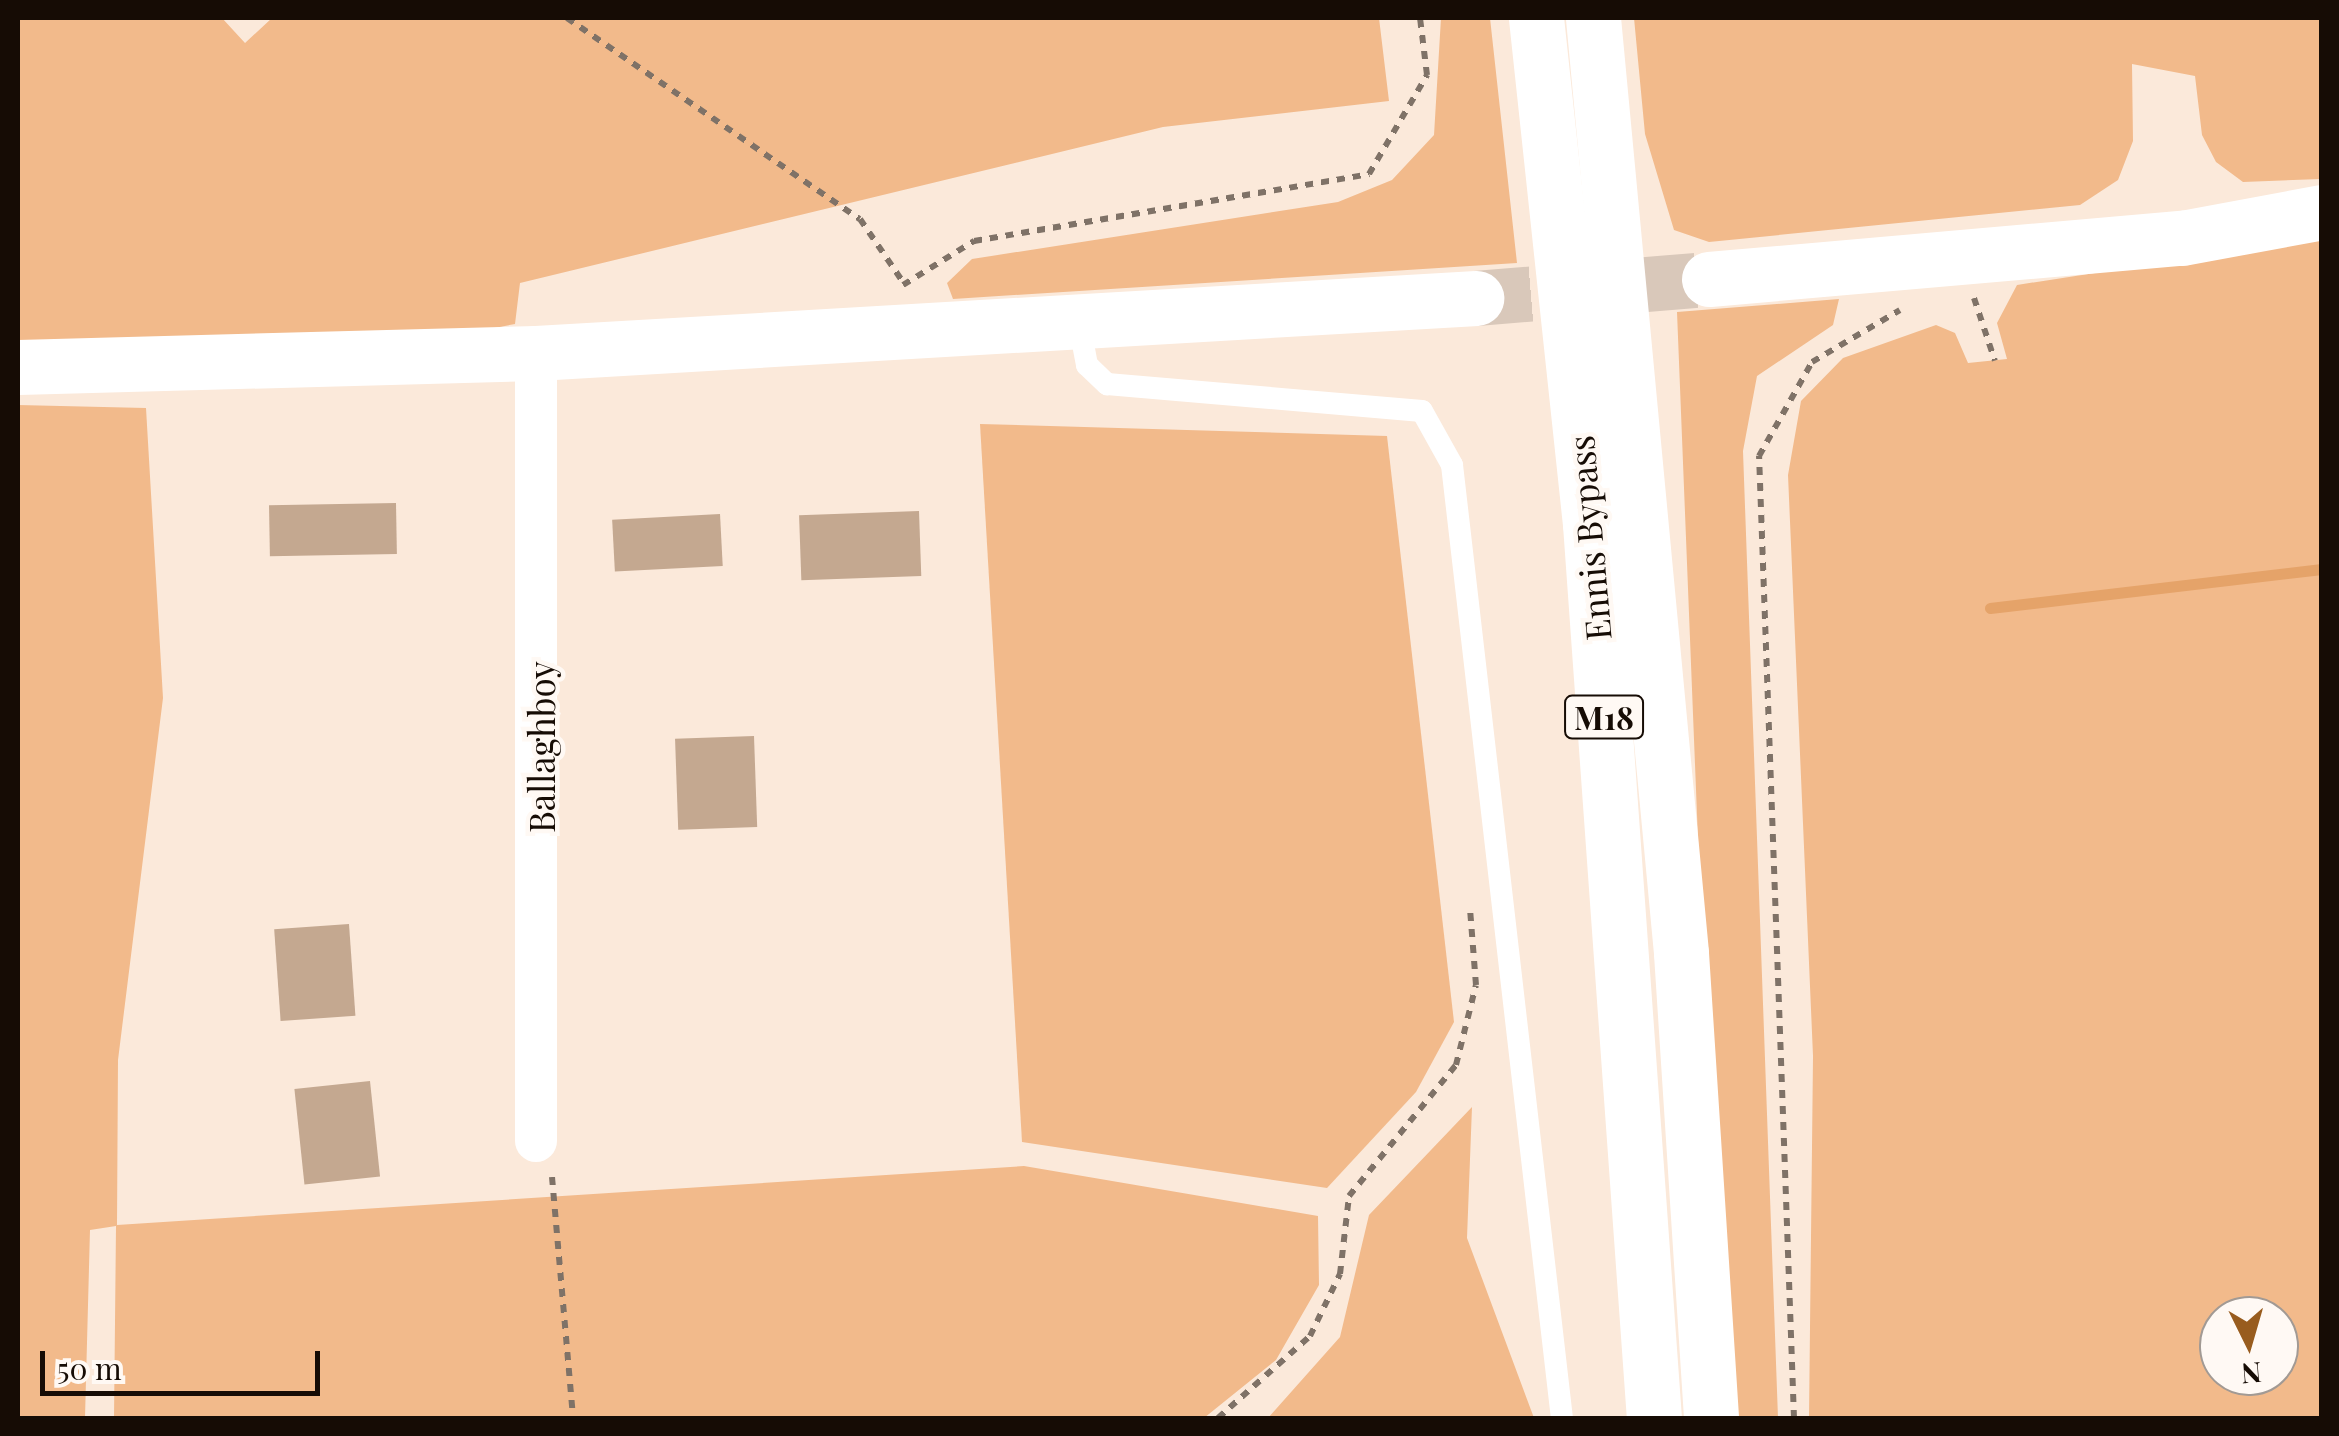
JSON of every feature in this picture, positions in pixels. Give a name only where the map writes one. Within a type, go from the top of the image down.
[{"type":"main road","name":"Ennis Bypass","points":[[1536,18],[1590,524],[1654,1418]]},
{"type":"main road","name":"Ennis Bypass","points":[[1593,18],[1681,954],[1711,1418]]},
{"type":"main road","points":[[1709,279],[2182,238],[2322,212]]},
{"type":"main road","points":[[18,367],[536,353],[910,308],[1079,323],[1476,298]]},
{"type":"street","name":"Ballaghboy","points":[[536,353],[536,1141]]},
{"type":"lane","points":[[1079,323],[1087,365],[1107,384],[1422,411],[1452,465],[1562,1418]]},
{"type":"path","points":[[567,18],[860,219],[910,308],[974,241],[1368,174],[1427,75],[1420,18]]},
{"type":"path","points":[[1794,1418],[1759,456],[1812,362],[1886,323],[1961,258],[1994,361]]},
{"type":"path","points":[[1218,1418],[1310,1336],[1340,1274],[1349,1196],[1456,1064],[1476,985],[1469,899]]},
{"type":"path","points":[[536,1141],[560,1196],[572,1418]]},
{"type":"shaded area","points":[[18,18],[222,18],[245,43],[272,18],[1379,18],[1389,101],[1163,127],[520,283],[515,324],[469,333],[18,348]]},
{"type":"shaded area","points":[[1441,18],[1490,18],[1517,263],[953,299],[947,283],[972,259],[1338,202],[1392,180],[1434,135]]},
{"type":"shaded area","points":[[1634,18],[2321,18],[2321,179],[2243,182],[2216,162],[2202,135],[2195,76],[2132,64],[2133,141],[2118,180],[2080,205],[1709,242],[1674,230],[1645,134]]},
{"type":"shaded area","points":[[2321,238],[2321,1418],[1809,1418],[1813,1056],[1788,475],[1801,401],[1843,358],[1936,325],[1955,333],[1968,363],[2007,359],[1997,323],[2017,285]]},
{"type":"shaded area","points":[[1839,299],[1833,325],[1757,376],[1743,451],[1778,1418],[1721,1418],[1677,312]]},
{"type":"shaded area","points":[[18,405],[146,408],[163,698],[118,1060],[117,1225],[1024,1166],[1318,1216],[1319,1285],[1276,1360],[1204,1418],[114,1418],[116,1226],[90,1230],[85,1418],[18,1418]]},
{"type":"shaded area","points":[[980,424],[1387,436],[1454,1022],[1416,1092],[1327,1188],[1022,1142]]},
{"type":"shaded area","points":[[1472,1107],[1467,1238],[1534,1418],[1268,1418],[1340,1337],[1369,1215]]},
{"type":"building","points":[[396,503],[397,554],[270,556],[269,505]]},
{"type":"building","points":[[919,511],[921,576],[801,580],[799,515]]},
{"type":"building","points":[[720,514],[723,566],[615,572],[612,520]]},
{"type":"building","points":[[754,736],[757,827],[678,830],[675,739]]},
{"type":"building","points":[[349,924],[355,1016],[281,1021],[274,929]]},
{"type":"building","points":[[370,1081],[380,1176],[304,1184],[294,1089]]},
{"type":"waterway","points":[[1990,608],[2322,569]]},
{"type":"tunnel","points":[[1476,298],[1709,279]]}]
